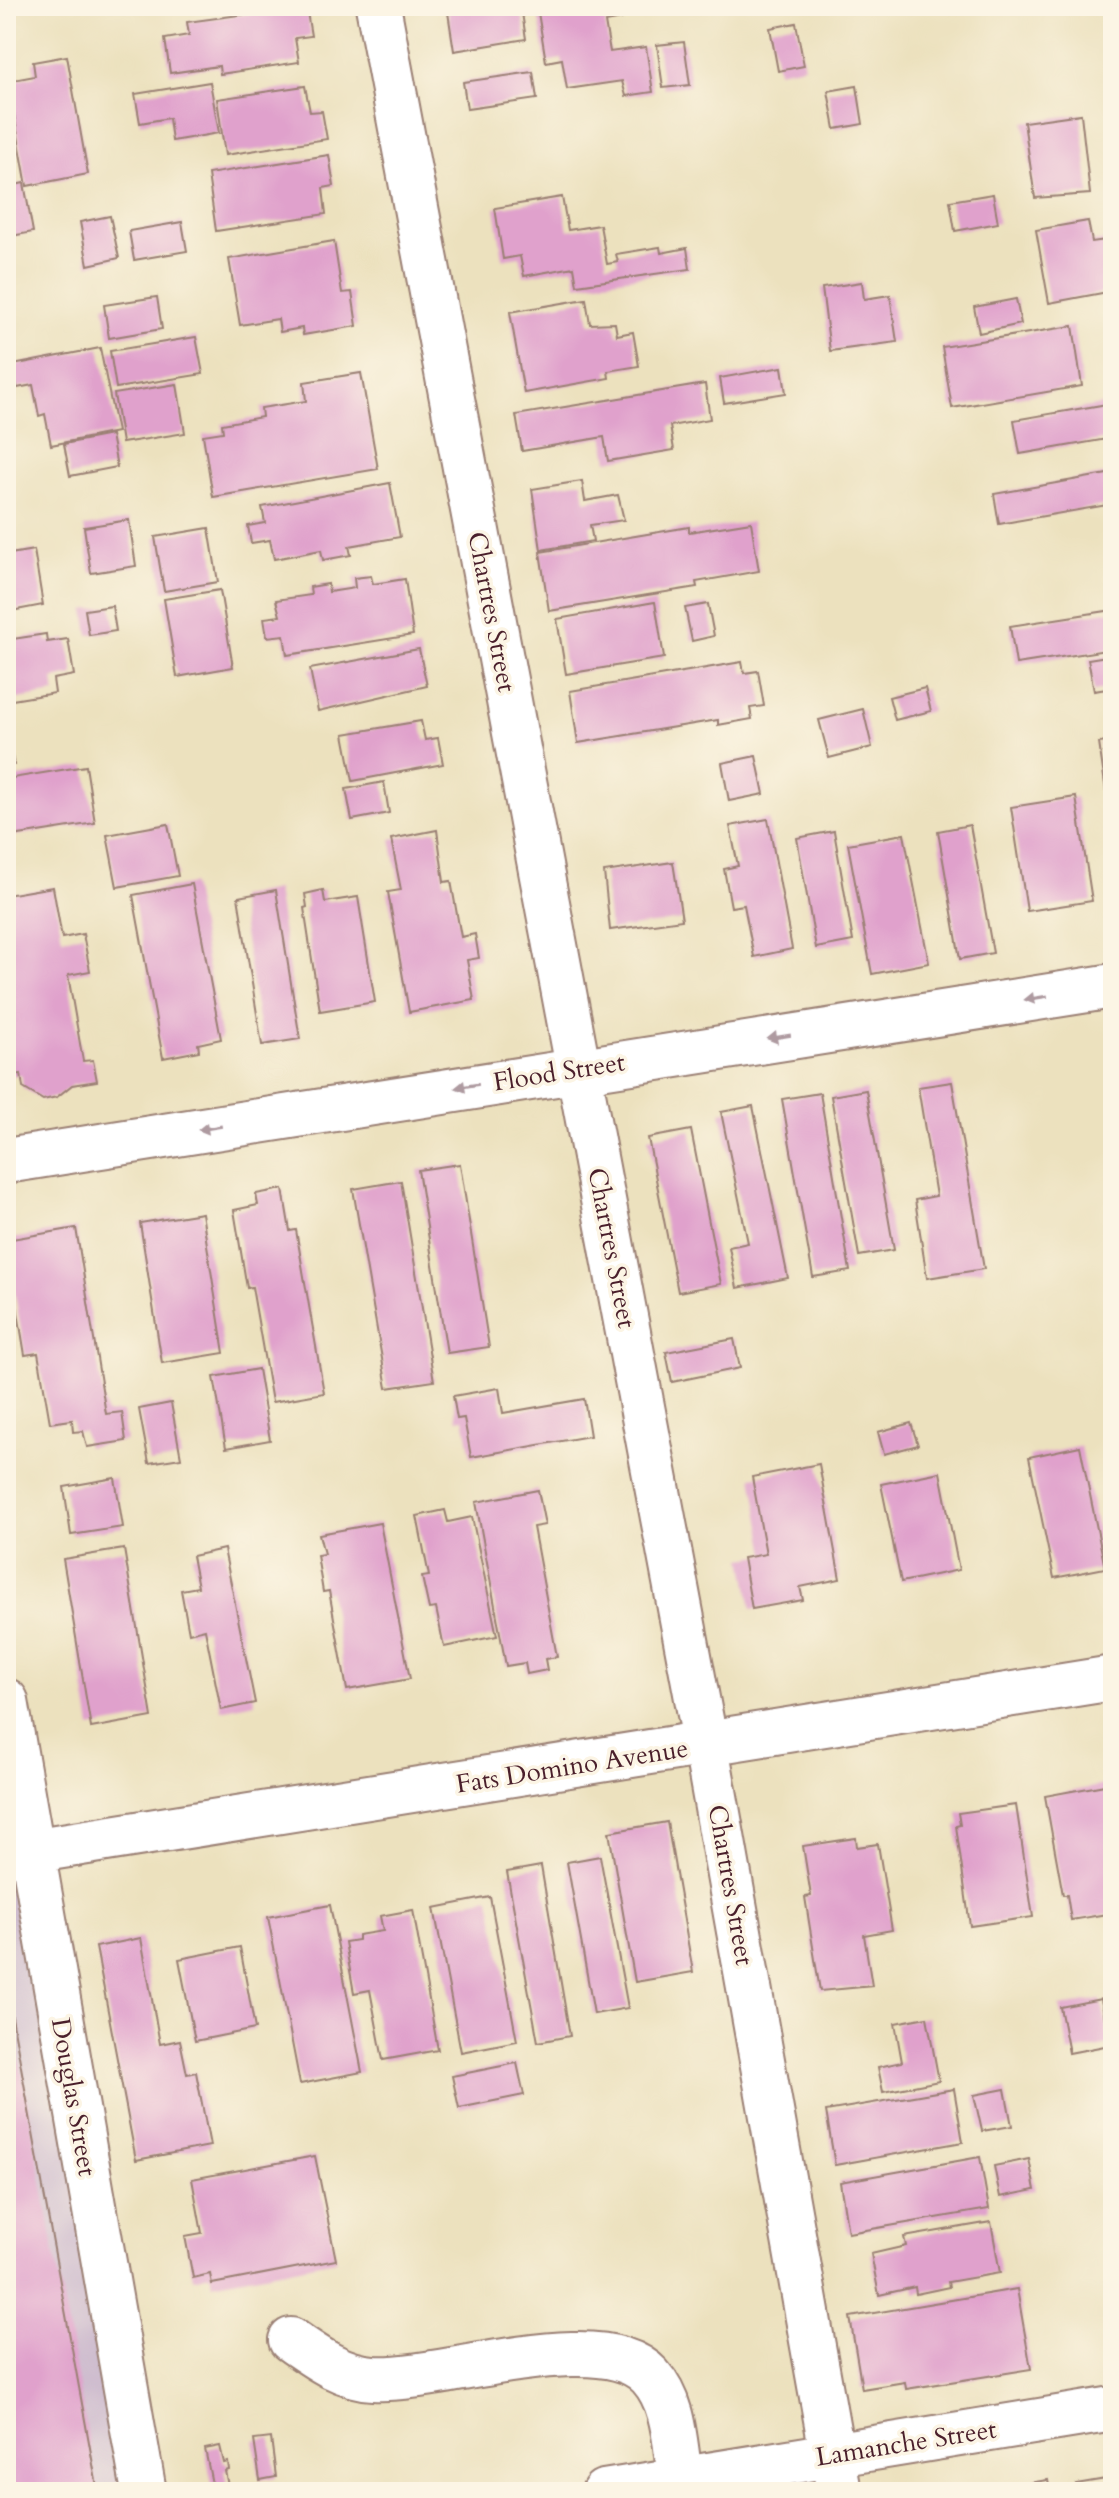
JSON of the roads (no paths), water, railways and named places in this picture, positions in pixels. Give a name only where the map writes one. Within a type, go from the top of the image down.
[{"type":"street","name":"Chartres Street","points":[[378,6],[706,1746],[836,2473]]},
{"type":"street","name":"Flood Street","points":[[6,1161],[578,1068],[1113,986]]},
{"type":"street","name":"Fats Domino Avenue","points":[[31,1851],[706,1746],[1113,1678]]},
{"type":"street","name":"Douglas Street","points":[[6,1701],[144,2492]]},
{"type":"street","points":[[291,2340],[340,2372],[374,2378],[430,2374],[544,2354],[605,2357],[629,2364],[649,2375],[672,2417],[682,2486]]},
{"type":"street","name":"Lamanche Street","points":[[604,2492],[836,2473],[1113,2409]]}]
